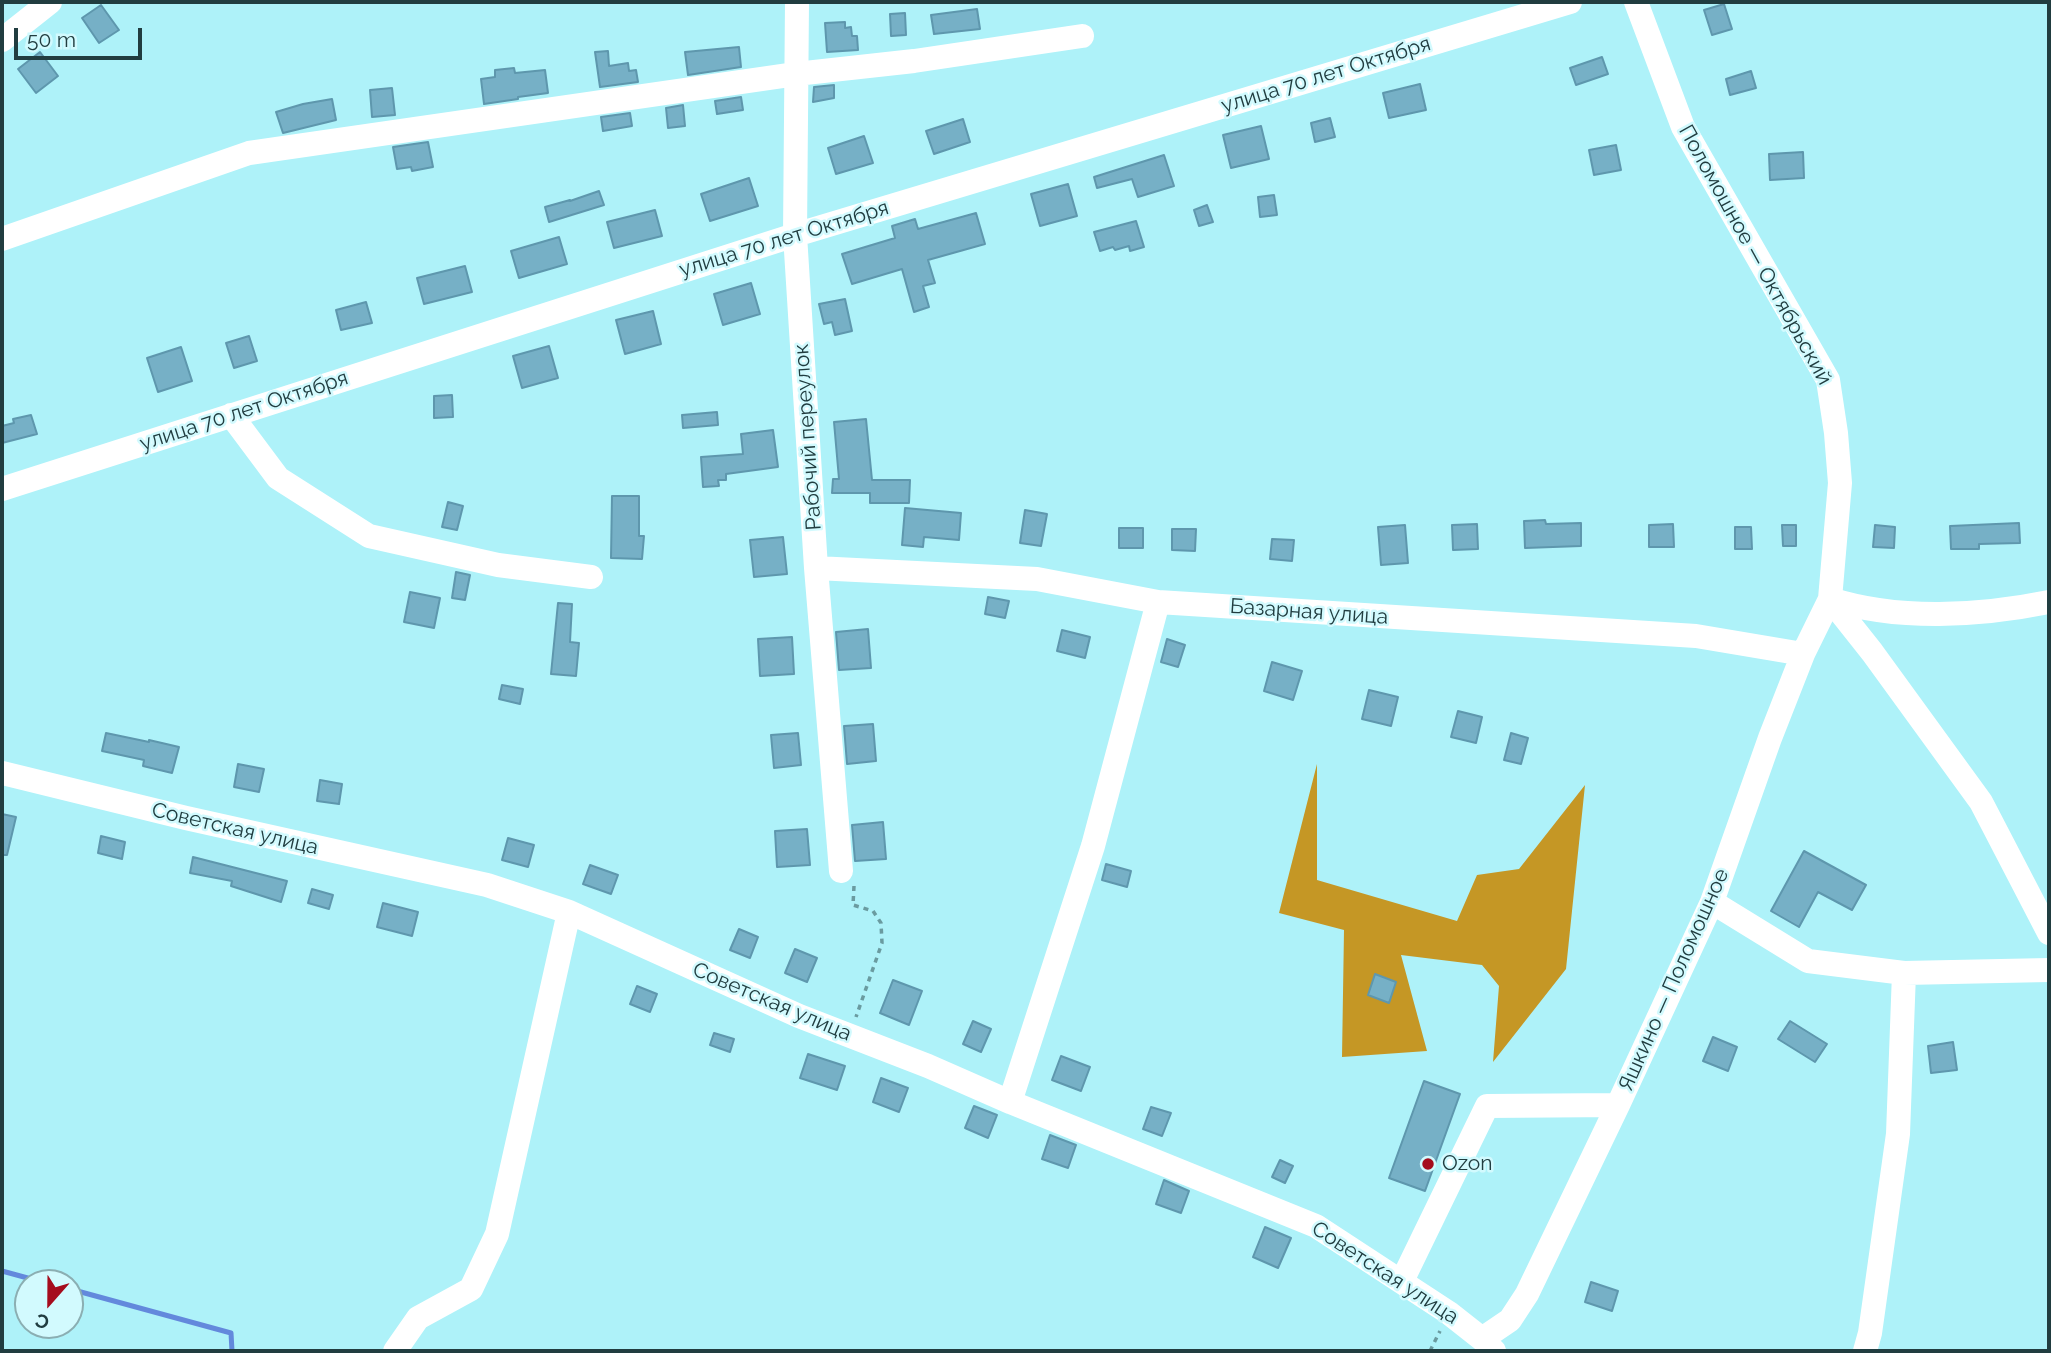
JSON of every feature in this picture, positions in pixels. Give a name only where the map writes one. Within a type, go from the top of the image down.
[{"type":"street","points":[[2,40],[50,2]]},
{"type":"street","name":"Рабочий переулок","points":[[797,2],[795,234],[816,568],[841,872]]},
{"type":"street","name":"улица 70 лет Октября","points":[[2,489],[795,234],[1570,2]]},
{"type":"street","name":"Поломошное — Октябрьский","points":[[1636,2],[1683,127],[1828,380],[1840,483],[1830,599]]},
{"type":"street","points":[[2,239],[249,153],[796,74],[914,61],[1082,36]]},
{"type":"street","points":[[231,415],[278,478],[369,536],[498,565],[590,577]]},
{"type":"street","name":"Базарная улица","points":[[816,568],[1037,579],[1158,602],[1696,636],[1802,654]]},
{"type":"street","points":[[1830,599],[1850,606],[1961,615],[2049,602]]},
{"type":"street","points":[[1830,599],[1872,652],[1981,803],[2048,932]]},
{"type":"street","name":"Яшкино — Поломошное","points":[[1488,1345],[1510,1320],[1527,1294],[1712,902],[1802,654],[1830,599]]},
{"type":"street","points":[[1010,1102],[1093,846],[1158,602]]},
{"type":"street","name":"Советская улица","points":[[2,774],[487,885],[569,912],[799,1016],[928,1066],[1316,1226],[1449,1312],[1488,1345]]},
{"type":"street","points":[[1712,902],[1808,961],[1903,973],[2049,970]]},
{"type":"street","points":[[2048,932],[2049,905]]},
{"type":"street","points":[[395,1351],[418,1318],[471,1289],[497,1234],[569,912]]},
{"type":"street","points":[[1866,1351],[1898,1134],[1903,973]]},
{"type":"street","points":[[1402,1281],[1487,1106],[1618,1105]]},
{"type":"path","points":[[841,872],[854,878],[853,905],[873,911],[881,923],[882,943],[850,1036]]},
{"type":"shaded area","points":[[1317,764],[1317,880],[1457,921],[1477,875],[1519,869],[1585,785],[1566,969],[1493,1062],[1499,986],[1482,965],[1401,955],[1427,1051],[1342,1057],[1344,930],[1279,913]]},
{"type":"building","points":[[1724,4],[1732,29],[1712,35],[1704,10]]},
{"type":"building","points":[[101,5],[119,30],[99,43],[82,18]]},
{"type":"building","points":[[977,9],[980,29],[934,34],[931,15]]},
{"type":"building","points":[[905,13],[906,35],[891,36],[890,14]]},
{"type":"building","points":[[845,22],[845,28],[851,27],[852,36],[857,36],[858,50],[827,52],[825,23]]},
{"type":"building","points":[[739,47],[741,67],[688,75],[685,52]]},
{"type":"building","points":[[608,51],[609,66],[628,63],[629,71],[636,70],[638,82],[600,87],[595,52]]},
{"type":"building","points":[[40,52],[58,76],[36,93],[18,69]]},
{"type":"building","points":[[1602,57],[1608,74],[1576,85],[1570,68]]},
{"type":"building","points":[[514,68],[515,73],[545,70],[548,93],[484,104],[481,79],[495,77],[495,70]]},
{"type":"building","points":[[1751,71],[1756,88],[1730,95],[1726,79]]},
{"type":"building","points":[[1420,84],[1426,110],[1389,118],[1383,93]]},
{"type":"building","points":[[834,85],[834,98],[813,102],[814,87]]},
{"type":"building","points":[[392,88],[395,115],[372,117],[370,90]]},
{"type":"building","points":[[741,97],[743,110],[717,114],[715,101]]},
{"type":"building","points":[[332,99],[336,120],[283,133],[276,112]]},
{"type":"building","points":[[683,105],[685,126],[668,128],[666,108]]},
{"type":"building","points":[[630,113],[632,126],[603,131],[601,117]]},
{"type":"building","points":[[1330,118],[1335,137],[1315,142],[1311,123]]},
{"type":"building","points":[[963,119],[970,142],[934,154],[926,131]]},
{"type":"building","points":[[1261,126],[1269,159],[1231,168],[1223,135]]},
{"type":"building","points":[[864,136],[873,163],[836,174],[828,148]]},
{"type":"building","points":[[428,142],[433,167],[412,171],[411,167],[397,169],[393,147]]},
{"type":"building","points":[[1616,145],[1621,170],[1594,175],[1589,150]]},
{"type":"building","points":[[1803,152],[1804,178],[1770,180],[1769,154]]},
{"type":"building","points":[[1164,155],[1174,186],[1138,197],[1132,179],[1097,188],[1094,177]]},
{"type":"building","points":[[749,178],[758,206],[710,221],[701,194]]},
{"type":"building","points":[[1068,184],[1077,216],[1040,226],[1031,194]]},
{"type":"building","points":[[599,191],[604,205],[549,222],[545,207]]},
{"type":"building","points":[[1274,195],[1277,215],[1260,217],[1258,197]]},
{"type":"building","points":[[1207,205],[1213,222],[1199,226],[1194,210]]},
{"type":"building","points":[[655,210],[662,236],[614,248],[607,222]]},
{"type":"building","points":[[976,213],[985,244],[928,260],[935,283],[923,286],[929,307],[914,312],[902,269],[852,284],[842,254],[895,238],[892,226],[915,219],[918,229]]},
{"type":"building","points":[[1136,221],[1144,247],[1130,251],[1129,246],[1115,250],[1113,247],[1100,251],[1094,232]]},
{"type":"building","points":[[559,237],[567,264],[519,278],[511,251]]},
{"type":"building","points":[[465,266],[472,292],[424,304],[417,278]]},
{"type":"building","points":[[751,283],[760,314],[723,325],[714,294]]},
{"type":"building","points":[[845,299],[852,331],[835,335],[832,322],[824,324],[819,304]]},
{"type":"building","points":[[366,302],[372,323],[341,330],[336,310]]},
{"type":"building","points":[[653,311],[661,344],[625,354],[616,320]]},
{"type":"building","points":[[249,336],[257,361],[234,368],[226,343]]},
{"type":"building","points":[[549,346],[558,378],[522,388],[513,356]]},
{"type":"building","points":[[181,347],[192,381],[158,392],[147,358]]},
{"type":"building","points":[[452,395],[453,417],[434,418],[434,396]]},
{"type":"building","points":[[717,412],[718,425],[683,428],[682,415]]},
{"type":"building","points":[[31,415],[37,434],[2,443],[2,426],[14,423],[13,419]]},
{"type":"building","points":[[866,419],[872,480],[910,480],[909,503],[870,503],[870,493],[832,493],[833,479],[839,479],[834,422]]},
{"type":"building","points":[[773,430],[778,467],[726,474],[726,480],[718,480],[719,486],[703,487],[701,457],[743,454],[741,434]]},
{"type":"building","points":[[612,496],[639,496],[639,536],[644,536],[642,559],[611,558]]},
{"type":"building","points":[[448,502],[463,506],[457,530],[442,527]]},
{"type":"building","points":[[905,508],[961,513],[959,540],[924,537],[923,547],[902,545]]},
{"type":"building","points":[[1025,510],[1047,514],[1041,546],[1020,543]]},
{"type":"building","points":[[1545,520],[1546,524],[1581,523],[1581,546],[1525,548],[1524,521]]},
{"type":"building","points":[[2019,523],[2020,543],[1979,544],[1979,549],[1951,549],[1950,526]]},
{"type":"building","points":[[1477,524],[1478,549],[1453,550],[1452,525]]},
{"type":"building","points":[[1673,524],[1674,547],[1649,547],[1649,525]]},
{"type":"building","points":[[1405,525],[1408,563],[1381,565],[1378,527]]},
{"type":"building","points":[[1782,525],[1796,525],[1796,546],[1783,546]]},
{"type":"building","points":[[1875,525],[1895,527],[1894,548],[1873,547]]},
{"type":"building","points":[[1735,527],[1751,527],[1752,549],[1735,549]]},
{"type":"building","points":[[1119,528],[1143,528],[1143,548],[1119,548]]},
{"type":"building","points":[[1172,529],[1196,529],[1195,551],[1172,550]]},
{"type":"building","points":[[783,537],[787,574],[754,577],[750,540]]},
{"type":"building","points":[[1272,539],[1294,540],[1292,561],[1270,559]]},
{"type":"building","points":[[456,572],[470,575],[465,600],[452,598]]},
{"type":"building","points":[[410,592],[440,598],[434,628],[404,622]]},
{"type":"building","points":[[988,597],[1009,601],[1005,618],[985,614]]},
{"type":"building","points":[[558,603],[572,604],[570,642],[579,643],[576,676],[551,674]]},
{"type":"building","points":[[868,629],[871,668],[839,670],[836,632]]},
{"type":"building","points":[[1062,630],[1090,637],[1085,658],[1057,651]]},
{"type":"building","points":[[792,637],[794,674],[760,676],[758,639]]},
{"type":"building","points":[[1167,639],[1185,645],[1178,667],[1161,662]]},
{"type":"building","points":[[1272,662],[1302,671],[1293,700],[1264,691]]},
{"type":"building","points":[[502,685],[523,689],[520,704],[499,699]]},
{"type":"building","points":[[1369,690],[1398,697],[1391,726],[1362,719]]},
{"type":"building","points":[[1458,711],[1482,717],[1476,743],[1451,737]]},
{"type":"building","points":[[873,724],[876,761],[847,764],[844,726]]},
{"type":"building","points":[[106,733],[179,747],[172,773],[143,766],[144,760],[102,751]]},
{"type":"building","points":[[798,733],[801,765],[774,768],[771,735]]},
{"type":"building","points":[[1511,733],[1528,738],[1521,764],[1504,760]]},
{"type":"building","points":[[238,764],[264,769],[259,792],[234,787]]},
{"type":"building","points":[[320,780],[342,784],[339,804],[317,801]]},
{"type":"building","points":[[2,814],[16,817],[7,855],[2,855]]},
{"type":"building","points":[[883,822],[886,859],[855,861],[852,825]]},
{"type":"building","points":[[807,829],[810,865],[777,867],[775,831]]},
{"type":"building","points":[[101,836],[125,842],[122,859],[98,853]]},
{"type":"building","points":[[508,838],[534,845],[528,867],[502,860]]},
{"type":"building","points":[[1804,851],[1866,885],[1852,910],[1818,892],[1799,927],[1771,911]]},
{"type":"building","points":[[193,857],[287,881],[281,902],[231,886],[232,881],[190,873]]},
{"type":"building","points":[[1106,864],[1131,871],[1127,887],[1102,880]]},
{"type":"building","points":[[590,865],[618,875],[611,894],[583,884]]},
{"type":"building","points":[[312,889],[333,895],[329,909],[308,903]]},
{"type":"building","points":[[383,903],[418,912],[412,936],[377,927]]},
{"type":"building","points":[[739,929],[758,937],[750,958],[730,950]]},
{"type":"building","points":[[795,949],[817,958],[807,982],[785,973]]},
{"type":"building","points":[[1375,974],[1396,982],[1389,1003],[1368,995]]},
{"type":"building","points":[[893,980],[922,991],[909,1025],[880,1013]]},
{"type":"building","points":[[637,986],[657,994],[650,1012],[630,1004]]},
{"type":"building","points":[[973,1021],[991,1029],[981,1052],[963,1044]]},
{"type":"building","points":[[1790,1021],[1827,1044],[1815,1062],[1778,1039]]},
{"type":"building","points":[[714,1033],[734,1039],[730,1052],[710,1045]]},
{"type":"building","points":[[1713,1037],[1737,1047],[1728,1071],[1703,1061]]},
{"type":"building","points":[[1953,1042],[1957,1070],[1931,1073],[1928,1046]]},
{"type":"building","points":[[808,1054],[845,1066],[837,1090],[800,1078]]},
{"type":"building","points":[[1061,1056],[1090,1067],[1081,1091],[1052,1080]]},
{"type":"building","points":[[881,1078],[908,1088],[899,1112],[873,1102]]},
{"type":"building","points":[[1424,1081],[1460,1094],[1425,1191],[1389,1178]]},
{"type":"building","points":[[974,1106],[997,1115],[988,1138],[965,1128]]},
{"type":"building","points":[[1151,1107],[1171,1113],[1162,1136],[1143,1129]]},
{"type":"building","points":[[1050,1135],[1076,1145],[1068,1168],[1042,1159]]},
{"type":"building","points":[[1280,1160],[1293,1166],[1285,1183],[1272,1177]]},
{"type":"building","points":[[1164,1180],[1189,1191],[1181,1213],[1156,1204]]},
{"type":"building","points":[[1265,1227],[1291,1238],[1278,1268],[1253,1257]]},
{"type":"building","points":[[1591,1282],[1618,1291],[1612,1311],[1585,1302]]},
{"type":"waterway","points":[[2,1271],[14,1274]]},
{"type":"waterway","points":[[84,1293],[231,1333],[232,1351]]},
{"type":"place","name":"Ozon","points":[[1428,1164]]}]
